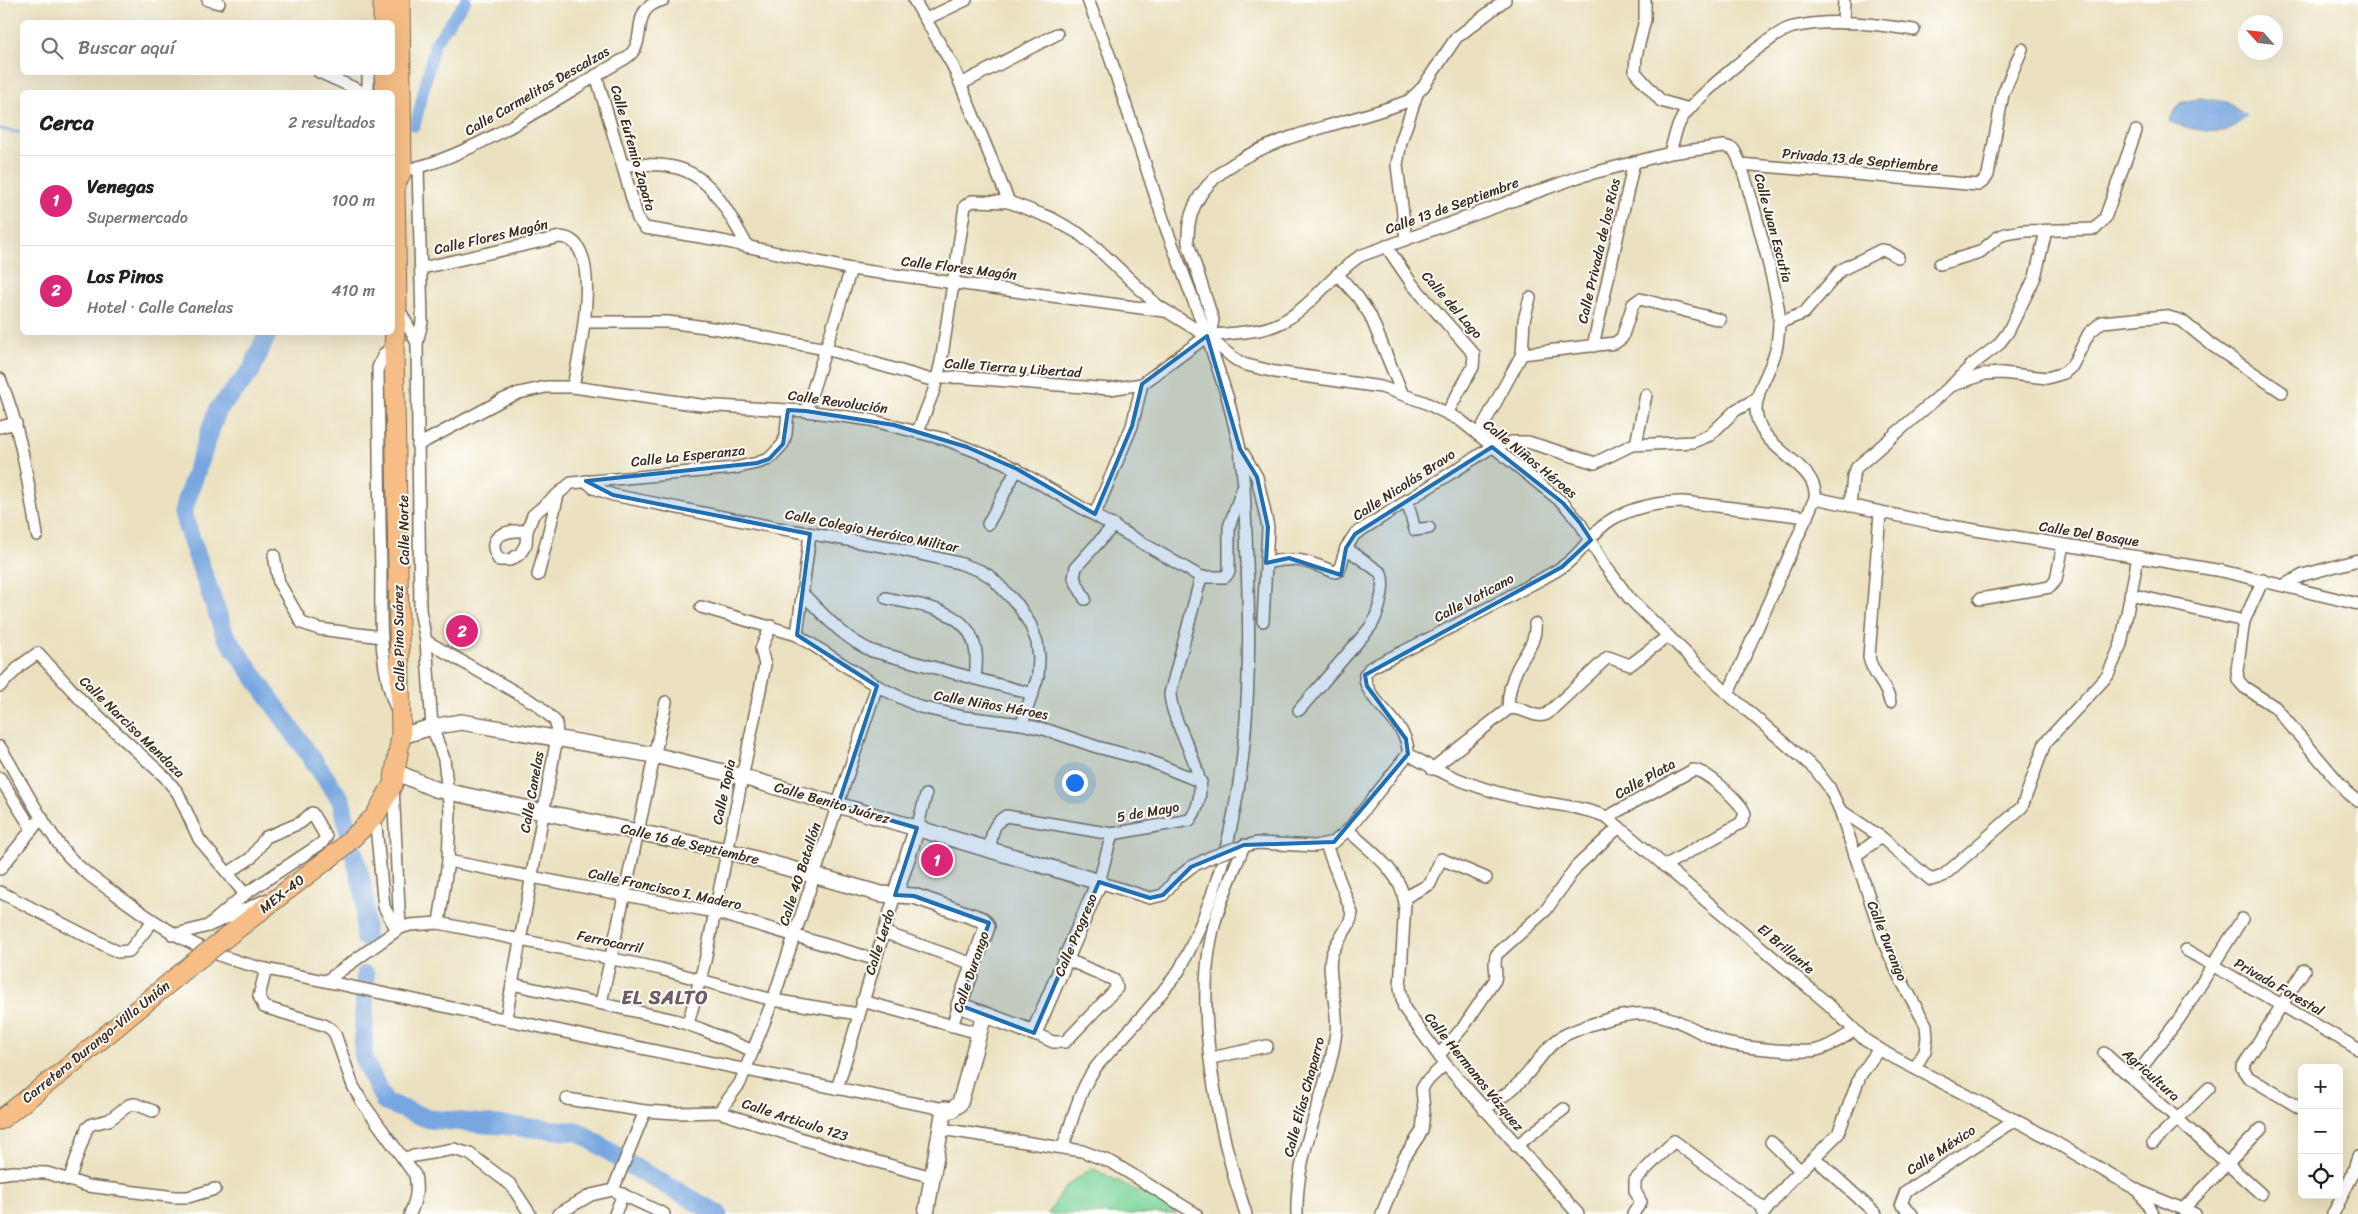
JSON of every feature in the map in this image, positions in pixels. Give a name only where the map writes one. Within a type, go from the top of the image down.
[{"type":"main road","points":[[383,0],[383,20]]},
{"type":"main road","name":"Calle Pino Suárez","points":[[395,332],[400,175],[400,0]]},
{"type":"main road","points":[[384,75],[385,90]]},
{"type":"main road","name":"Calle Pino Suárez","points":[[375,816],[395,778],[401,727],[395,455],[395,335]]},
{"type":"main road","name":"MEX-40","points":[[192,964],[341,849],[375,816]]},
{"type":"main road","name":"Carretera Durango-Villa Unión","points":[[0,1120],[62,1072],[192,964]]},
{"type":"street","name":"Calle Carmelitas Descalzas","points":[[400,175],[459,152],[487,138],[632,54],[638,42],[642,15],[650,5],[663,0]]},
{"type":"street","points":[[914,0],[942,45],[961,84],[1009,202]]},
{"type":"street","points":[[926,20],[966,0]]},
{"type":"street","points":[[1063,1147],[1082,1093],[1099,1062],[1146,1012],[1180,969],[1201,926],[1221,867],[1236,812],[1244,761],[1248,710],[1244,486],[1235,423],[1207,336],[1166,228],[1110,57],[1088,0]]},
{"type":"street","points":[[1406,239],[1397,165],[1401,142],[1417,94],[1456,38],[1506,0]]},
{"type":"street","points":[[1645,0],[1644,31],[1636,56],[1635,72],[1661,101],[1689,109]]},
{"type":"street","points":[[1843,23],[1844,0]]},
{"type":"street","points":[[1670,153],[1676,131],[1689,109],[1724,76],[1786,29],[1804,25],[1843,23],[1914,30]]},
{"type":"street","points":[[961,84],[1057,34]]},
{"type":"street","name":"Privada 13 de Septiembre","points":[[1740,164],[1978,185],[1988,175],[2003,94],[2022,49]]},
{"type":"street","name":"Calle Eufemio Zapata","points":[[596,74],[638,219],[645,228]]},
{"type":"street","points":[[328,75],[362,90]]},
{"type":"street","points":[[367,90],[368,75]]},
{"type":"street","points":[[1095,514],[1132,426],[1142,384],[1207,336],[1211,330],[1213,320],[1188,242],[1187,233],[1189,222],[1206,186],[1222,172],[1281,140],[1402,104],[1417,94]]},
{"type":"street","points":[[1940,264],[1980,252],[2004,234],[2024,231],[2096,229],[2101,225],[2136,132]]},
{"type":"street","name":"Calle 13 de Septiembre","points":[[1207,336],[1267,328],[1279,324],[1302,307],[1337,274],[1360,256],[1386,246],[1557,184],[1670,153],[1728,146]]},
{"type":"street","name":"Calle Juan Escutia","points":[[1728,146],[1736,153],[1740,164],[1777,299],[1779,323],[1777,347],[1758,398],[1756,410],[1762,430],[1770,441],[1808,476],[1816,490],[1815,498]]},
{"type":"street","name":"Calle Privada de los Ríos","points":[[1593,346],[1634,162]]},
{"type":"street","points":[[622,165],[670,166],[702,178],[714,189],[748,247]]},
{"type":"street","name":"Calle Norte","points":[[400,175],[422,268],[422,322],[417,343],[420,610],[426,641],[432,726],[444,759],[449,792]]},
{"type":"street","points":[[918,431],[937,378],[954,282],[964,210],[967,204],[980,200],[1009,202],[1050,218],[1078,233],[1166,312]]},
{"type":"street","name":"Calle Flores Magón","points":[[645,228],[713,238],[851,269],[1166,312]]},
{"type":"street","points":[[1850,506],[1853,476],[1857,467],[1951,386],[1973,364],[1998,345],[2008,332],[2035,277],[2046,231]]},
{"type":"street","name":"Calle Flores Magón","points":[[422,268],[560,237],[567,238],[574,242],[582,256],[585,274],[586,322]]},
{"type":"street","name":"Calle del Lago","points":[[1386,246],[1412,284],[1474,354],[1473,366],[1447,412]]},
{"type":"street","points":[[1779,323],[1804,313],[1841,270],[1882,250],[1898,257]]},
{"type":"street","points":[[806,411],[851,269]]},
{"type":"street","points":[[1337,274],[1357,296],[1370,315],[1402,393]]},
{"type":"street","points":[[1478,435],[1522,354],[1524,320],[1530,298]]},
{"type":"street","points":[[1522,354],[1615,343],[1622,338],[1633,304],[1640,299],[1720,320]]},
{"type":"street","points":[[397,306],[417,343]]},
{"type":"street","name":"Calle Niños Héroes","points":[[1166,312],[1207,336],[1232,357],[1257,368],[1365,384],[1402,393],[1447,412],[1563,503],[1580,522],[1616,582],[1630,599],[1728,694],[1815,769],[1829,787],[1840,810]]},
{"type":"street","points":[[1951,386],[1985,374],[2002,373],[2047,378],[2056,377],[2072,366],[2089,333],[2102,322],[2165,316],[2182,321],[2212,346],[2282,392]]},
{"type":"street","points":[[573,387],[586,322]]},
{"type":"street","name":"Calle Tierra y Libertad","points":[[586,322],[668,322],[826,348],[919,377],[957,376],[1110,390],[1142,384]]},
{"type":"street","points":[[394,345],[384,354],[378,368],[382,637],[388,691],[401,727]]},
{"type":"street","points":[[0,378],[23,448],[37,535]]},
{"type":"street","name":"Calle Revolución","points":[[418,445],[519,393],[546,387],[573,387],[700,405],[806,411],[870,420],[918,431],[966,447],[1017,469],[1114,525],[1196,576],[1201,577]]},
{"type":"street","points":[[1636,444],[1646,395]]},
{"type":"street","points":[[1492,447],[1512,442],[1528,442],[1595,463],[1636,444],[1702,440],[1736,410],[1758,398]]},
{"type":"street","name":"Calle La Esperanza","points":[[527,531],[512,530],[489,541],[500,560],[510,560],[520,554],[526,544],[527,531],[538,510],[571,483],[735,468],[758,463],[769,459],[783,444],[786,434],[788,410]]},
{"type":"street","points":[[0,427],[16,423]]},
{"type":"street","name":"Calle Nicolás Bravo","points":[[1266,563],[1288,558],[1303,560],[1337,572],[1342,566],[1346,548],[1355,534],[1492,447]]},
{"type":"street","points":[[1240,449],[1257,477],[1268,527],[1263,621]]},
{"type":"street","points":[[988,524],[1017,469]]},
{"type":"street","name":"Calle Colegio Heróico Militar","points":[[586,481],[594,488],[613,495],[810,534],[894,548],[970,566],[991,578],[1018,605],[1030,624],[1037,642],[1039,657],[1038,676],[1022,724]]},
{"type":"street","points":[[1201,782],[1171,707],[1170,694],[1201,577],[1224,577],[1228,572],[1229,528],[1244,486]]},
{"type":"street","points":[[538,575],[558,494]]},
{"type":"street","points":[[1728,694],[1815,498]]},
{"type":"street","name":"Calle Del Bosque","points":[[1815,498],[1880,513],[2263,580],[2358,604]]},
{"type":"street","points":[[1407,500],[1415,530],[1429,528]]},
{"type":"street","name":"Calle Vaticano","points":[[1408,754],[1406,739],[1367,686],[1365,675],[1370,668],[1474,617],[1562,568],[1591,540],[1604,524],[1614,518],[1639,507],[1666,502],[1684,502],[1807,517]]},
{"type":"street","points":[[1880,513],[1869,657],[1874,674],[1884,687],[1890,702]]},
{"type":"street","points":[[1085,599],[1074,578],[1076,567],[1114,525]]},
{"type":"street","points":[[797,635],[810,534]]},
{"type":"street","points":[[1980,598],[2050,587],[2056,580],[2063,545]]},
{"type":"street","points":[[1299,710],[1368,630],[1374,619],[1383,579],[1378,569],[1346,548]]},
{"type":"street","points":[[274,555],[279,583],[302,623],[318,629],[382,637]]},
{"type":"street","points":[[1840,810],[1881,837],[1931,880],[1938,880],[2014,816],[2028,796],[2045,743],[2108,676],[2114,666],[2122,644],[2138,557]]},
{"type":"street","points":[[2284,585],[2303,575],[2358,560]]},
{"type":"street","points":[[2263,580],[2244,621],[2237,670],[2238,680],[2244,687],[2275,707],[2347,792],[2358,801]]},
{"type":"street","points":[[803,594],[837,629],[860,646],[885,655],[1033,694]]},
{"type":"street","points":[[2130,594],[2244,621]]},
{"type":"street","points":[[886,598],[944,613],[962,624],[969,632],[974,644],[975,679]]},
{"type":"street","name":"Calle Niños Héroes","points":[[701,607],[797,635],[877,686],[905,701],[945,714],[1022,724],[1047,730],[1098,747],[1147,760],[1201,782]]},
{"type":"street","points":[[1508,709],[1508,691],[1517,668],[1530,647],[1536,630],[1535,624]]},
{"type":"street","name":"Calle Topia","points":[[688,1024],[701,980],[765,666],[761,649],[771,626]]},
{"type":"street","points":[[1432,768],[1508,709],[1520,708],[1537,716],[1547,714],[1608,657],[1630,665],[1668,636]]},
{"type":"street","name":"Calle Canelas","points":[[426,641],[546,710],[556,722],[557,737],[506,1018]]},
{"type":"street","name":"Calle Narciso Mendoza","points":[[0,686],[21,665],[38,652],[82,701],[165,777],[178,793],[198,839],[245,894]]},
{"type":"street","name":"Calle 40 Batallón","points":[[719,1112],[732,1096],[746,1070],[774,1000],[877,686]]},
{"type":"street","points":[[601,1003],[666,702]]},
{"type":"street","name":"Calle Benito Juárez","points":[[401,727],[432,726],[461,722],[654,755],[743,777],[990,848],[1150,898],[1163,895],[1175,880],[1191,867],[1211,857],[1240,847],[1257,843],[1326,845]]},
{"type":"street","points":[[1326,845],[1334,842],[1348,830],[1408,754]]},
{"type":"street","name":"El Brillante","points":[[1408,754],[1432,768],[1508,796],[1585,810],[1607,817],[1828,1004],[1854,1031],[1879,1049],[2015,1120],[2139,1191],[2195,1214]]},
{"type":"street","points":[[2,755],[63,849],[78,866],[173,935],[210,953],[235,962],[266,969],[837,1089],[944,1109],[926,1214]]},
{"type":"street","name":"Calle Plata","points":[[1607,817],[1688,772],[1698,770],[1708,776],[1742,805],[1745,814],[1741,823],[1728,832],[1664,866]]},
{"type":"street","points":[[0,778],[32,829]]},
{"type":"street","points":[[375,816],[384,907],[394,926],[400,928],[395,778]]},
{"type":"street","name":"Calle 16 de Septiembre","points":[[395,778],[449,792],[727,851],[881,894],[914,896],[983,920]]},
{"type":"street","name":"5 de Mayo","points":[[1112,834],[1190,820],[1199,806],[1201,782]]},
{"type":"street","points":[[439,923],[448,861],[449,792]]},
{"type":"street","name":"Calle Lerdo","points":[[837,1089],[874,959],[926,795]]},
{"type":"street","name":"Calle Durango","points":[[1840,810],[1885,945],[1900,978],[1926,1025],[1925,1051],[1915,1068]]},
{"type":"street","points":[[208,926],[245,894],[322,843],[326,837],[312,813],[300,823],[266,837],[251,858],[228,873]]},
{"type":"street","points":[[0,868],[42,816]]},
{"type":"street","points":[[990,848],[994,827],[998,820],[1006,816],[1112,834]]},
{"type":"street","points":[[1382,1214],[1404,1158],[1422,1131],[1424,1110],[1422,1089],[1495,980],[1494,959],[1497,954],[1546,910],[1576,867],[1618,826]]},
{"type":"street","name":"Calle Hermanos Vázquez","points":[[1348,830],[1397,877],[1404,898],[1401,1000],[1404,1008],[1442,1060],[1484,1110],[1578,1214]]},
{"type":"street","name":"Calle Progreso","points":[[1034,1033],[1099,882],[1112,834]]},
{"type":"street","points":[[1855,856],[1881,837]]},
{"type":"street","name":"Calle Elías Chaparro","points":[[1297,1214],[1301,1167],[1308,1137],[1329,1069],[1336,1036],[1337,1006],[1330,967],[1331,957],[1335,947],[1346,932],[1352,913],[1326,845]]},
{"type":"street","points":[[1240,847],[1212,932],[1207,959],[1207,1013],[1219,1112],[1246,1214]]},
{"type":"street","points":[[1404,898],[1430,884],[1441,859],[1486,878]]},
{"type":"street","name":"Calle Francisco I. Madero","points":[[448,861],[714,912],[796,934],[874,959]]},
{"type":"street","points":[[0,892],[118,952],[129,951],[152,921]]},
{"type":"street","points":[[173,935],[208,926],[258,902],[277,898]]},
{"type":"street","points":[[2133,1079],[2161,1045],[2213,967],[2242,919]]},
{"type":"street","name":"Calle Durango","points":[[952,1026],[986,930],[987,926],[983,920]]},
{"type":"street","name":"Ferrocarril","points":[[326,981],[400,928],[410,925],[439,923],[610,958],[774,1000],[858,1014]]},
{"type":"street","points":[[883,932],[973,964]]},
{"type":"street","name":"Privada Forestal","points":[[2186,950],[2358,1049]]},
{"type":"street","points":[[959,1005],[1059,1043],[1071,1038],[1114,992],[1117,983],[1110,978],[1066,959]]},
{"type":"street","points":[[266,969],[259,996],[261,1002],[269,1009],[324,1025],[335,1034],[351,1080],[362,1102],[404,1158],[414,1175],[418,1187],[410,1214]]},
{"type":"street","points":[[2298,1107],[2248,1077],[2242,1068],[2304,970]]},
{"type":"street","points":[[512,984],[688,1024],[754,1051]]},
{"type":"street","points":[[862,1001],[980,1033]]},
{"type":"street","points":[[1484,1110],[1519,1083],[1549,1048],[1562,1037],[1596,1023],[1636,1014],[1667,1018],[1729,1044],[1794,1050],[1816,1050],[1854,1031]]},
{"type":"street","name":"Calle Durango","points":[[944,1109],[952,1110],[960,1104],[984,1015]]},
{"type":"street","points":[[1211,1058],[1267,1046]]},
{"type":"street","points":[[1633,1214],[1640,1202],[1634,1191],[1635,1180],[1674,1141],[1764,1212],[1838,1134],[1854,1088],[1866,1066],[1879,1049]]},
{"type":"street","name":"Agricultura","points":[[2104,1053],[2228,1164]]},
{"type":"street","points":[[2153,1144],[2209,1088]]},
{"type":"street","name":"Calle Articulo 123","points":[[568,1100],[645,1111],[676,1113],[719,1112],[846,1153],[932,1177]]},
{"type":"street","points":[[69,1180],[87,1128],[92,1124],[110,1120],[128,1105],[134,1104],[153,1111]]},
{"type":"street","points":[[1516,1146],[1564,1109]]},
{"type":"street","points":[[615,1214],[618,1179],[645,1111]]},
{"type":"street","name":"Calle México","points":[[1906,1212],[1901,1204],[1906,1191],[2015,1120]]},
{"type":"street","points":[[941,1129],[1082,1151],[1114,1164],[1196,1214]]},
{"type":"street","points":[[2183,1209],[2261,1129]]},
{"type":"street","points":[[1771,1142],[1801,1171]]},
{"type":"street","points":[[404,1158],[454,1149],[470,1154],[511,1185],[530,1214]]},
{"type":"street","points":[[2333,1214],[2354,1178],[2358,1157]]},
{"type":"street","points":[[1814,1158],[1876,1214]]},
{"type":"street","points":[[2228,1164],[2261,1194]]},
{"type":"street","points":[[0,1174],[47,1173],[88,1186],[175,1197],[188,1197],[215,1188]]},
{"type":"street","points":[[2139,1191],[2153,1214]]},
{"type":"street","points":[[558,1214],[592,1195],[618,1192],[664,1214]]},
{"type":"highlighted area","points":[[1207,336],[1240,449],[1257,477],[1268,527],[1266,563],[1289,558],[1341,575],[1346,548],[1355,534],[1492,447],[1563,503],[1580,523],[1591,540],[1562,567],[1365,675],[1367,686],[1406,739],[1408,754],[1334,842],[1244,845],[1191,867],[1163,895],[1150,898],[1099,882],[1034,1033],[959,1005],[989,923],[914,896],[895,895],[917,828],[838,805],[877,686],[797,635],[810,534],[613,495],[586,481],[757,463],[769,459],[783,444],[788,410],[806,411],[894,425],[967,447],[1017,469],[1095,514],[1132,426],[1142,384]]},
{"type":"green space","points":[[1092,1168],[1166,1205],[1177,1214],[1048,1214],[1066,1186]]},
{"type":"water","points":[[2200,98],[2226,102],[2247,116],[2231,129],[2225,131],[2191,128],[2169,121],[2180,103]]},
{"type":"waterway","points":[[415,126],[435,43],[466,0]]},
{"type":"waterway","points":[[0,129],[20,133]]},
{"type":"waterway","points":[[267,335],[251,371],[217,411],[182,513],[225,635],[341,800],[365,897],[365,937]]},
{"type":"waterway","points":[[365,975],[363,1058],[385,1102],[429,1119],[579,1132],[632,1166],[718,1214]]},
{"type":"place","name":"Los Pinos","points":[[462,631]]},
{"type":"place","name":"Venegas","points":[[937,860]]},
{"type":"district","name":"EL SALTO","points":[[665,997]]}]
